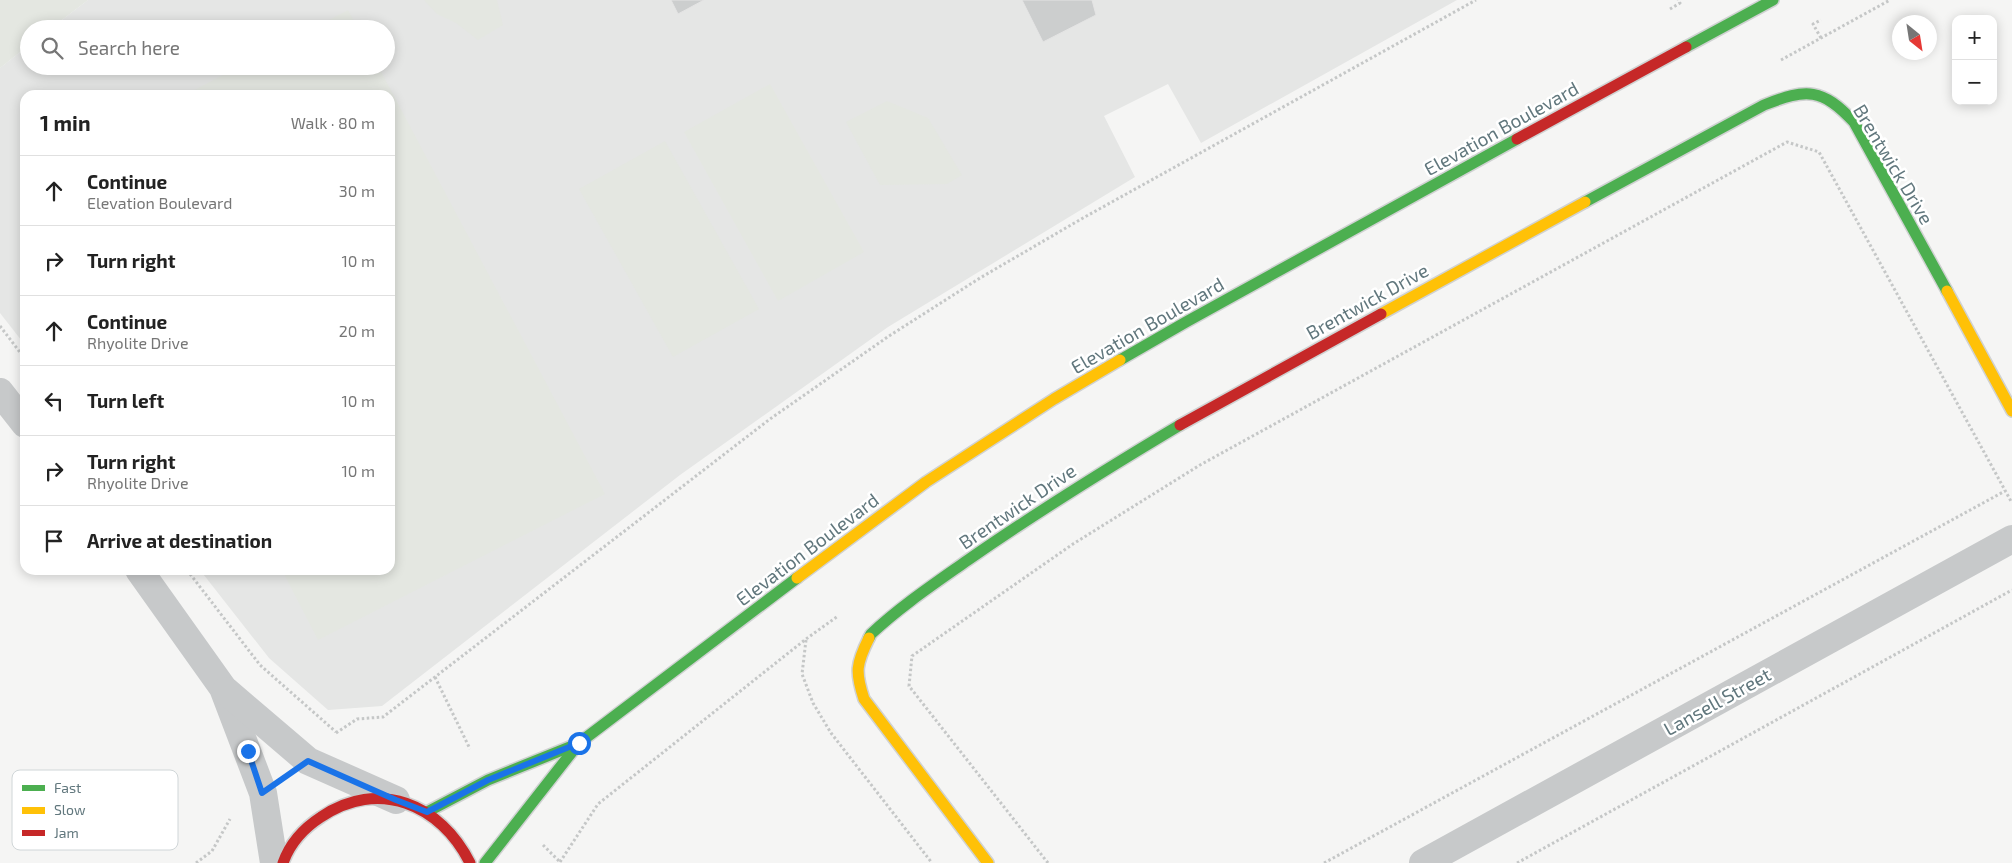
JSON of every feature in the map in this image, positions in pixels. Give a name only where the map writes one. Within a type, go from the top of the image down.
[{"type":"street","name":"Elevation Boulevard","points":[[485,863],[579,743],[830,552],[918,488],[1054,399],[1186,322],[1773,0]]},
{"type":"street","name":"Brentwick Drive","points":[[988,863],[864,699],[857,677],[860,656],[871,634],[895,610],[1005,534],[1101,472],[1231,396],[1776,99],[1798,95],[1820,96],[1837,104],[1854,122],[2012,411]]},
{"type":"street","points":[[0,392],[20,418]]},
{"type":"street","name":"Lansell Street","points":[[1423,863],[2012,539]]},
{"type":"street","points":[[143,575],[223,688],[308,761],[427,812],[449,829],[465,851],[470,863]]},
{"type":"street","points":[[223,688],[262,793],[274,863]]},
{"type":"street","name":"Elevation Boulevard","points":[[427,812],[488,780],[579,743]]},
{"type":"street","points":[[283,863],[304,829],[331,809],[363,799],[396,800]]},
{"type":"path","points":[[308,761],[336,733],[357,719],[383,717],[770,419],[889,336],[980,278],[1082,218],[1476,0]]},
{"type":"path","points":[[1670,9],[1680,3],[1678,0]]},
{"type":"path","points":[[1821,20],[1813,24],[1821,38]]},
{"type":"path","points":[[1048,863],[909,686],[912,656],[1073,544],[1200,465],[1787,142],[1819,152],[2012,503]]},
{"type":"path","points":[[0,326],[20,352]]},
{"type":"path","points":[[1324,863],[2005,491]]},
{"type":"path","points":[[191,575],[260,666],[336,733]]},
{"type":"path","points":[[1517,863],[2012,590]]},
{"type":"path","points":[[806,639],[802,674],[813,703],[831,733],[932,863]]},
{"type":"path","points":[[196,863],[212,851],[231,817],[262,793]]},
{"type":"shaded area","points":[[0,0],[88,0],[62,20],[20,20],[20,52],[0,68]]},
{"type":"shaded area","points":[[88,0],[1457,0],[1201,143],[1168,84],[1104,116],[1135,177],[888,327],[680,475],[382,706],[328,710],[269,658],[204,575],[395,575],[395,90],[20,90],[20,339],[0,313],[0,68],[20,52],[20,75],[395,75],[395,20],[62,20]]},
{"type":"shaded area","points":[[424,0],[497,0],[503,25],[478,40],[456,23],[437,14]]},
{"type":"shaded area","points":[[348,10],[353,20],[329,20]]},
{"type":"shaded area","points":[[223,75],[383,75],[391,90],[194,90]]},
{"type":"shaded area","points":[[770,84],[864,252],[778,301],[684,132]]},
{"type":"shaded area","points":[[395,98],[605,494],[318,640],[285,575],[395,575]]},
{"type":"shaded area","points":[[887,101],[928,118],[962,175],[947,184],[880,185],[846,122]]},
{"type":"shaded area","points":[[665,141],[759,309],[673,357],[579,189]]},
{"type":"building","points":[[671,0],[704,0],[678,14]]},
{"type":"building","points":[[1022,0],[1092,0],[1096,15],[1043,42]]},
{"type":"traffic: fast","points":[[1686,47],[1773,0]]},
{"type":"traffic: fast","points":[[1585,202],[1764,105],[1792,96],[1813,94],[1823,97],[1832,103],[1854,122],[1947,291]]},
{"type":"traffic: fast","points":[[1120,360],[1517,139]]},
{"type":"traffic: fast","points":[[869,638],[882,624],[906,605],[994,542],[1126,457],[1180,425]]},
{"type":"traffic: fast","points":[[485,863],[579,743],[797,578]]},
{"type":"traffic: fast","points":[[427,812],[488,780],[577,744]]},
{"type":"traffic: slow","points":[[1381,314],[1585,202]]},
{"type":"traffic: slow","points":[[1947,291],[2012,411]]},
{"type":"traffic: slow","points":[[797,578],[926,482],[1054,399],[1120,360]]},
{"type":"traffic: slow","points":[[869,638],[861,655],[858,668],[859,682],[864,699],[988,863]]},
{"type":"traffic: jam","points":[[1517,139],[1686,47]]},
{"type":"traffic: jam","points":[[1180,425],[1381,314]]},
{"type":"traffic: jam","points":[[283,863],[289,849],[309,826],[343,805],[364,799],[386,799],[406,803],[425,812],[442,825],[458,842],[470,863]]},
{"type":"route","points":[[248,751],[262,793],[308,761],[427,812],[488,780],[579,743]]}]
